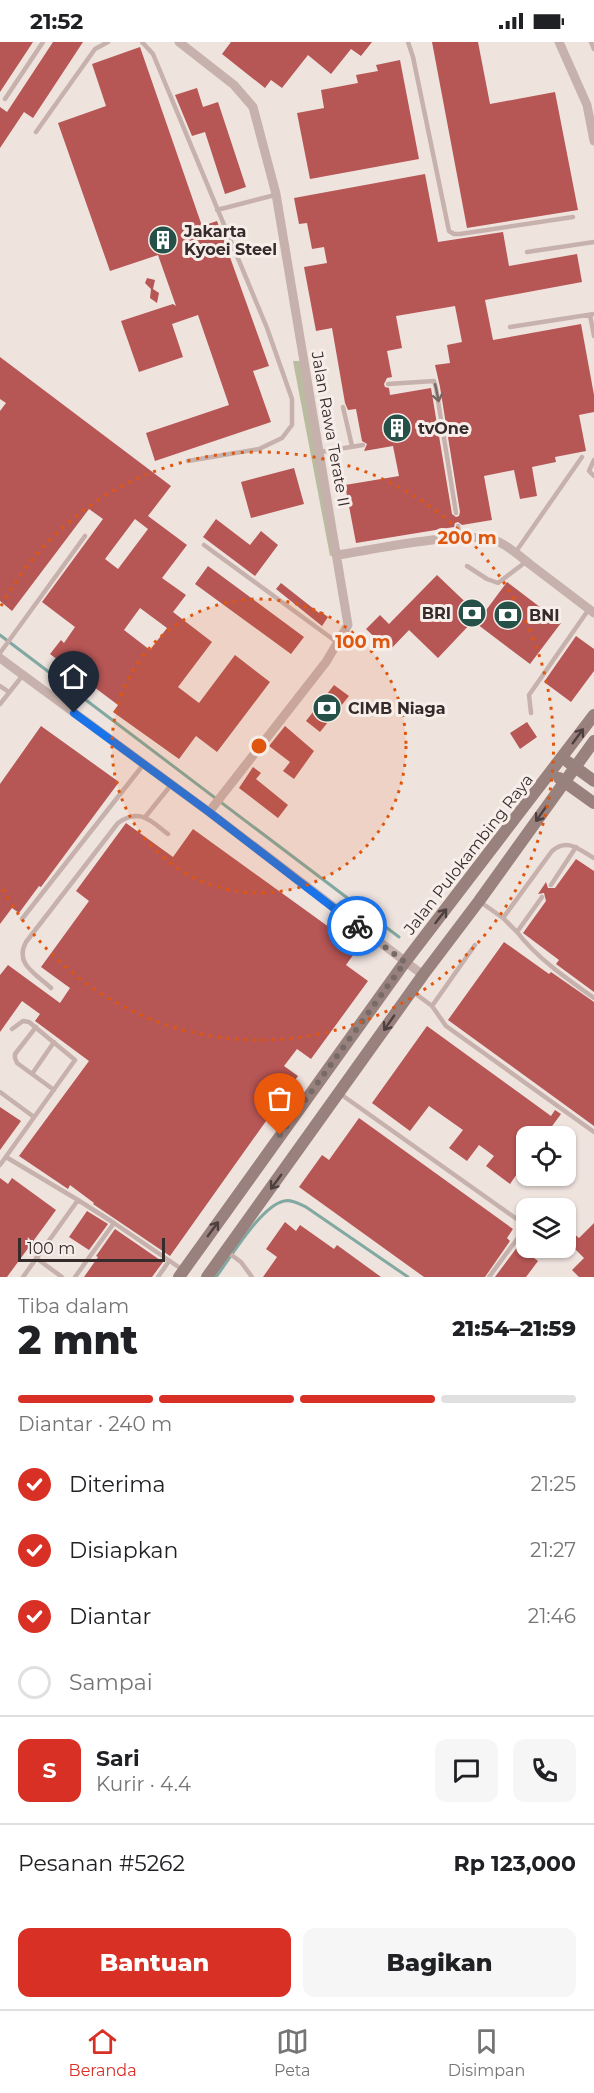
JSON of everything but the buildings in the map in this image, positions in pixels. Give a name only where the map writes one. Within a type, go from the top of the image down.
[{"type":"street","name":"Jalan Rawa Terate II","points":[[180,42],[234,86],[253,107],[276,194],[348,625],[326,662],[212,808]]},
{"type":"street","points":[[559,42],[591,103],[594,141]]},
{"type":"street","points":[[337,555],[460,538],[487,538],[498,541],[515,552],[591,611]]},
{"type":"street","points":[[0,658],[171,785],[212,808],[423,975]]},
{"type":"street","name":"Jalan Pulokambing Raya","points":[[181,1274],[405,962],[552,773],[594,715]]},
{"type":"street","name":"Jalan Pulokambing Raya","points":[[207,1277],[231,1254],[339,1093],[594,741]]},
{"type":"street","points":[[563,758],[594,781]]},
{"type":"street","points":[[552,773],[594,803]]},
{"type":"lane","points":[[5,99],[43,42]]},
{"type":"lane","points":[[36,132],[95,49],[108,42]]},
{"type":"lane","points":[[142,42],[153,54],[267,328],[292,399],[292,425],[282,438],[259,448],[188,461]]},
{"type":"lane","points":[[408,42],[449,231],[459,234],[573,217]]},
{"type":"lane","points":[[591,42],[594,49]]},
{"type":"lane","points":[[217,210],[276,194]]},
{"type":"lane","points":[[527,252],[594,242]]},
{"type":"lane","points":[[510,327],[592,314],[594,336]]},
{"type":"lane","points":[[388,384],[434,381],[456,513]]},
{"type":"lane","points":[[343,407],[352,446]]},
{"type":"lane","points":[[320,452],[363,445]]},
{"type":"lane","points":[[515,552],[582,457]]},
{"type":"lane","points":[[594,460],[589,471],[594,476]]},
{"type":"lane","points":[[458,526],[460,538]]},
{"type":"lane","points":[[0,653],[85,536]]},
{"type":"lane","points":[[204,545],[338,643]]},
{"type":"lane","points":[[467,566],[498,583],[526,561]]},
{"type":"lane","points":[[531,713],[529,695],[591,611]]},
{"type":"lane","points":[[0,705],[23,675]]},
{"type":"lane","points":[[0,686],[9,692]]},
{"type":"lane","points":[[22,918],[143,765]]},
{"type":"lane","points":[[146,816],[171,785]]},
{"type":"lane","points":[[51,988],[22,959],[22,950],[26,942],[124,818],[146,816],[168,834]]},
{"type":"lane","points":[[503,918],[552,851],[564,844],[576,847],[594,858]]},
{"type":"lane","points":[[551,885],[576,847]]},
{"type":"lane","points":[[518,932],[542,897]]},
{"type":"lane","points":[[479,901],[503,918],[546,961],[594,998]]},
{"type":"lane","points":[[432,1006],[475,945]]},
{"type":"lane","points":[[412,991],[432,1006],[446,1026],[594,1132]]},
{"type":"lane","points":[[0,1165],[75,1060],[29,1022],[23,1021],[12,1029]]},
{"type":"lane","points":[[36,1027],[15,1054],[15,1058],[17,1064],[54,1090]]},
{"type":"lane","points":[[32,1074],[54,1042]]},
{"type":"lane","points":[[0,1092],[34,1118]]},
{"type":"lane","points":[[339,1093],[521,1222],[523,1231],[489,1277]]},
{"type":"lane","points":[[6,1157],[114,1223],[169,1261],[181,1274]]},
{"type":"lane","points":[[23,1277],[78,1200]]},
{"type":"lane","points":[[75,1277],[114,1223]]},
{"type":"lane","points":[[231,1254],[241,1262],[252,1277]]},
{"type":"lane","points":[[36,1258],[62,1277]]},
{"type":"lane","points":[[158,1277],[169,1261]]},
{"type":"green space","points":[[293,361],[304,361],[337,555],[330,556]]},
{"type":"waterway","points":[[0,635],[399,937]]},
{"type":"waterway","points":[[216,1277],[256,1222],[275,1205],[284,1201],[295,1202],[306,1207],[408,1277]]},
{"type":"way so far","points":[[280,1135],[405,962],[357,926]]},
{"type":"place","name":"Jakarta Kyoei Steel","points":[[163,240]]},
{"type":"place","name":"tvOne","points":[[397,428]]},
{"type":"place","name":"BRI","points":[[472,613]]},
{"type":"place","name":"BNI","points":[[508,615]]},
{"type":"place","name":"CIMB Niaga","points":[[327,708]]},
{"type":"route","points":[[74,713],[209,812],[357,926]]}]
